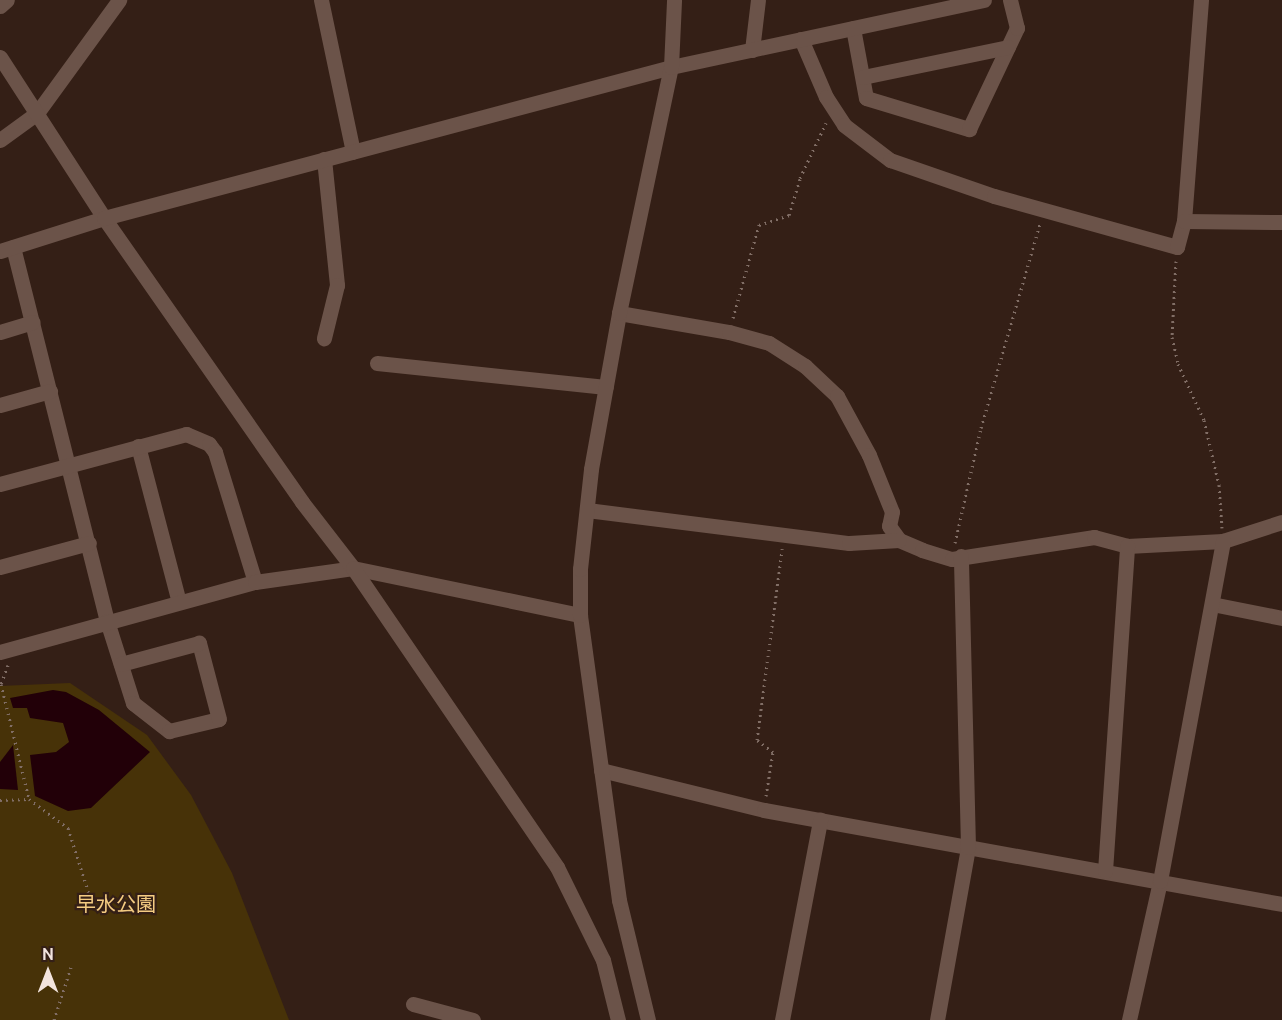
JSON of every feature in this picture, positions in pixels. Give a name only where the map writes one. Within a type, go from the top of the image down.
[{"type":"street","points":[[0,6],[7,0]]},
{"type":"street","points":[[0,140],[37,113],[119,0]]},
{"type":"street","points":[[321,0],[353,152]]},
{"type":"street","points":[[648,1020],[619,900],[580,615],[586,510],[619,314],[671,66],[674,0]]},
{"type":"street","points":[[752,50],[758,0]]},
{"type":"street","points":[[121,664],[199,643],[219,719],[169,731],[133,703],[107,621],[33,322],[6,249],[104,218],[671,66],[964,2],[984,0]]},
{"type":"street","points":[[853,28],[866,98],[969,129],[1017,28],[1011,0]]},
{"type":"street","points":[[801,39],[833,108],[864,143],[890,160],[1044,211],[1177,248],[1184,221],[1201,0]]},
{"type":"street","points":[[862,77],[1008,47]]},
{"type":"street","points":[[0,57],[104,218],[302,502],[353,568],[557,867],[603,960],[618,1020]]},
{"type":"street","points":[[324,159],[337,285],[324,338]]},
{"type":"street","points":[[1184,221],[1282,222]]},
{"type":"street","points":[[619,314],[729,332],[769,344],[805,366],[837,396],[869,455],[892,512],[889,526],[899,540]]},
{"type":"street","points":[[0,332],[33,322]]},
{"type":"street","points":[[377,363],[606,387]]},
{"type":"street","points":[[0,405],[50,391]]},
{"type":"street","points":[[0,484],[186,434],[209,444],[225,476],[255,582]]},
{"type":"street","points":[[138,446],[179,602]]},
{"type":"street","points":[[586,510],[849,543],[899,540],[956,558],[1094,537],[1127,546],[1223,541],[1282,522]]},
{"type":"street","points":[[1129,1020],[1160,881],[1223,541]]},
{"type":"street","points":[[0,567],[89,543]]},
{"type":"street","points":[[1105,872],[1127,546]]},
{"type":"street","points":[[937,1020],[968,847],[956,558]]},
{"type":"street","points":[[0,652],[255,582],[353,568],[580,615]]},
{"type":"street","points":[[1212,604],[1282,618]]},
{"type":"street","points":[[601,770],[764,810],[1282,904]]},
{"type":"street","points":[[782,1020],[820,820]]},
{"type":"street","points":[[413,1004],[473,1020]]},
{"type":"path","points":[[729,332],[759,225],[789,215],[800,178],[833,108]]},
{"type":"path","points":[[956,558],[981,428],[1044,211]]},
{"type":"path","points":[[1177,248],[1172,337],[1178,364],[1204,420],[1220,485],[1223,541]]},
{"type":"path","points":[[764,810],[773,752],[757,740],[784,535]]},
{"type":"path","points":[[1,684],[29,799]]},
{"type":"path","points":[[0,800],[29,799],[68,828],[92,900]]},
{"type":"path","points":[[54,1020],[71,967]]},
{"type":"green space","name":"早水公園","points":[[70,683],[147,735],[191,795],[232,873],[289,1020],[0,1020],[0,686]]},
{"type":"shaded area","points":[[53,690],[66,692],[99,710],[150,752],[91,808],[68,811],[35,796],[30,755],[56,752],[69,742],[63,723],[30,718],[27,708],[13,708],[10,698]]},
{"type":"shaded area","points":[[13,745],[18,790],[0,789],[0,762]]}]
